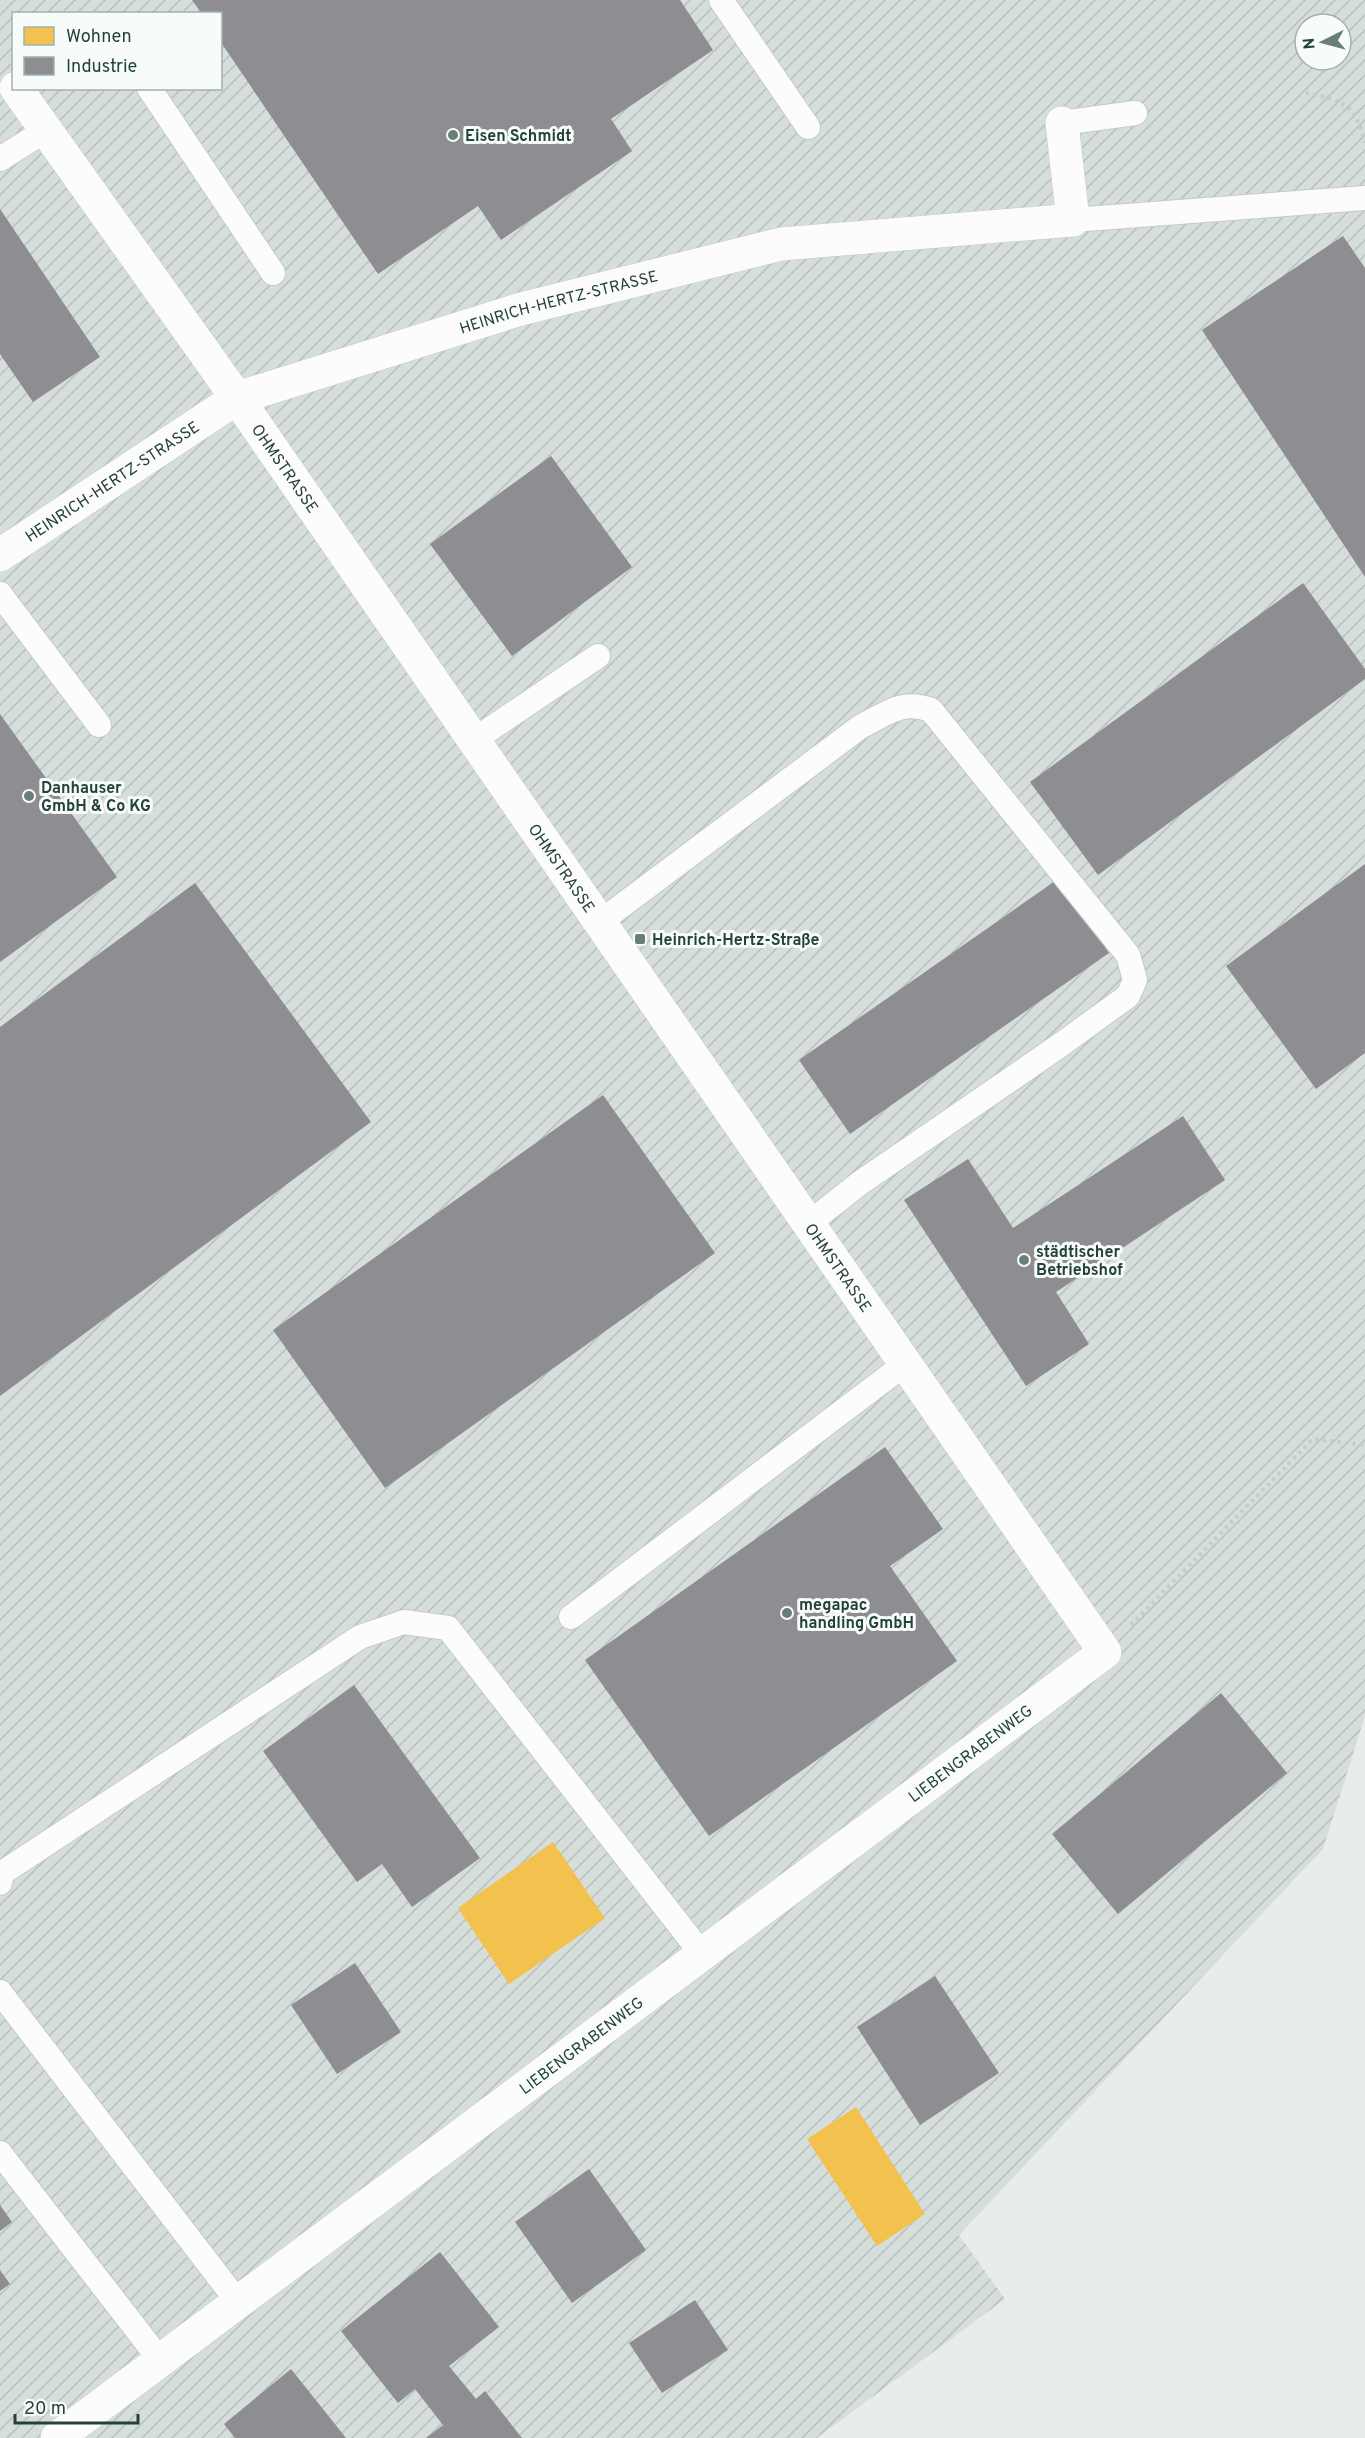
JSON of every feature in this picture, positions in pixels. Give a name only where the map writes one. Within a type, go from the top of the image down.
[{"type":"street","name":"OHMSTRASSE","points":[[18,90],[237,398],[1105,1652]]},
{"type":"street","points":[[1062,123],[1073,220]]},
{"type":"street","name":"HEINRICH-HERTZ-STRASSE","points":[[0,555],[237,398],[521,309],[781,244],[1073,220]]},
{"type":"street","name":"LIEBENGRABENWEG","points":[[57,2438],[1105,1652]]},
{"type":"lane","points":[[721,0],[808,127]]},
{"type":"lane","points":[[150,90],[273,273]]},
{"type":"lane","points":[[1062,123],[1135,113]]},
{"type":"lane","points":[[0,159],[45,130]]},
{"type":"lane","points":[[1073,220],[1365,198]]},
{"type":"lane","points":[[0,594],[99,725]]},
{"type":"lane","points":[[474,740],[598,656]]},
{"type":"lane","points":[[600,922],[860,727],[898,708],[915,704],[931,710],[1128,955],[1136,980],[1128,996],[860,1183],[808,1224]]},
{"type":"lane","points":[[571,1617],[905,1364]]},
{"type":"lane","points":[[0,1883],[2,1873],[360,1637],[404,1622],[448,1628],[702,1954]]},
{"type":"lane","points":[[0,1992],[237,2302]]},
{"type":"lane","points":[[0,2153],[161,2361]]},
{"type":"path","points":[[1306,93],[1339,100],[1360,122],[1365,143]]},
{"type":"path","points":[[1105,1652],[1313,1439],[1365,1445]]},
{"type":"shaded area","points":[[0,0],[1365,0],[1365,1716],[1323,1849],[959,2235],[1005,2299],[817,2438],[0,2438]]},
{"type":"building: Wohnen","points":[[553,1842],[605,1918],[509,1984],[458,1908]]},
{"type":"building: Wohnen","points":[[856,2107],[925,2214],[877,2246],[807,2139]]},
{"type":"building: Industrie","name":"Eisen Schmidt","points":[[192,0],[680,0],[713,50],[611,119],[632,151],[501,240],[478,206],[378,274],[222,44],[222,12],[201,12]]},
{"type":"building: Industrie","points":[[0,209],[100,357],[33,402],[0,354]]},
{"type":"building: Industrie","points":[[1343,236],[1365,268],[1365,577],[1202,330]]},
{"type":"building: Industrie","points":[[551,456],[632,567],[512,656],[430,544]]},
{"type":"building: Industrie","points":[[1303,583],[1365,669],[1365,679],[1098,875],[1030,782]]},
{"type":"building: Industrie","name":"Danhauser GmbH & Co KG","points":[[0,714],[117,877],[0,962]]},
{"type":"building: Industrie","points":[[1365,864],[1365,1053],[1316,1089],[1226,966]]},
{"type":"building: Industrie","points":[[1058,879],[1109,953],[850,1134],[799,1060]]},
{"type":"building: Industrie","points":[[195,883],[371,1122],[0,1396],[0,1027]]},
{"type":"building: Industrie","points":[[603,1095],[715,1253],[385,1488],[273,1330]]},
{"type":"building: Industrie","name":"städtischer Betriebshof","points":[[1183,1116],[1225,1180],[1056,1292],[1089,1344],[1026,1386],[904,1200],[968,1159],[1013,1228]]},
{"type":"building: Industrie","name":"megapac handling GmbH","points":[[885,1447],[943,1529],[890,1566],[957,1661],[709,1836],[585,1660]]},
{"type":"building: Industrie","points":[[354,1685],[480,1858],[412,1907],[382,1864],[357,1882],[263,1751]]},
{"type":"building: Industrie","points":[[1221,1693],[1287,1773],[1118,1914],[1052,1834]]},
{"type":"building: Industrie","points":[[355,1963],[401,2032],[337,2074],[291,2005]]},
{"type":"building: Industrie","points":[[935,1976],[999,2073],[920,2125],[857,2027]]},
{"type":"building: Industrie","points":[[589,2169],[646,2250],[572,2303],[515,2222]]},
{"type":"building: Industrie","points":[[0,2205],[12,2222],[0,2231]]},
{"type":"building: Industrie","points":[[440,2252],[499,2327],[449,2366],[476,2399],[485,2391],[522,2438],[426,2438],[443,2425],[415,2389],[398,2403],[341,2331]]},
{"type":"building: Industrie","points":[[0,2270],[10,2284],[0,2291]]},
{"type":"building: Industrie","points":[[695,2300],[728,2350],[662,2393],[629,2343]]},
{"type":"building: Industrie","points":[[291,2369],[346,2438],[235,2438],[224,2424]]},
{"type":"place","name":"Eisen Schmidt","points":[[453,135]]},
{"type":"place","name":"Danhauser GmbH & Co KG","points":[[29,796]]},
{"type":"place","name":"Heinrich-Hertz-Straße","points":[[640,939]]},
{"type":"place","name":"städtischer Betriebshof","points":[[1024,1260]]},
{"type":"place","name":"megapac handling GmbH","points":[[787,1613]]}]
